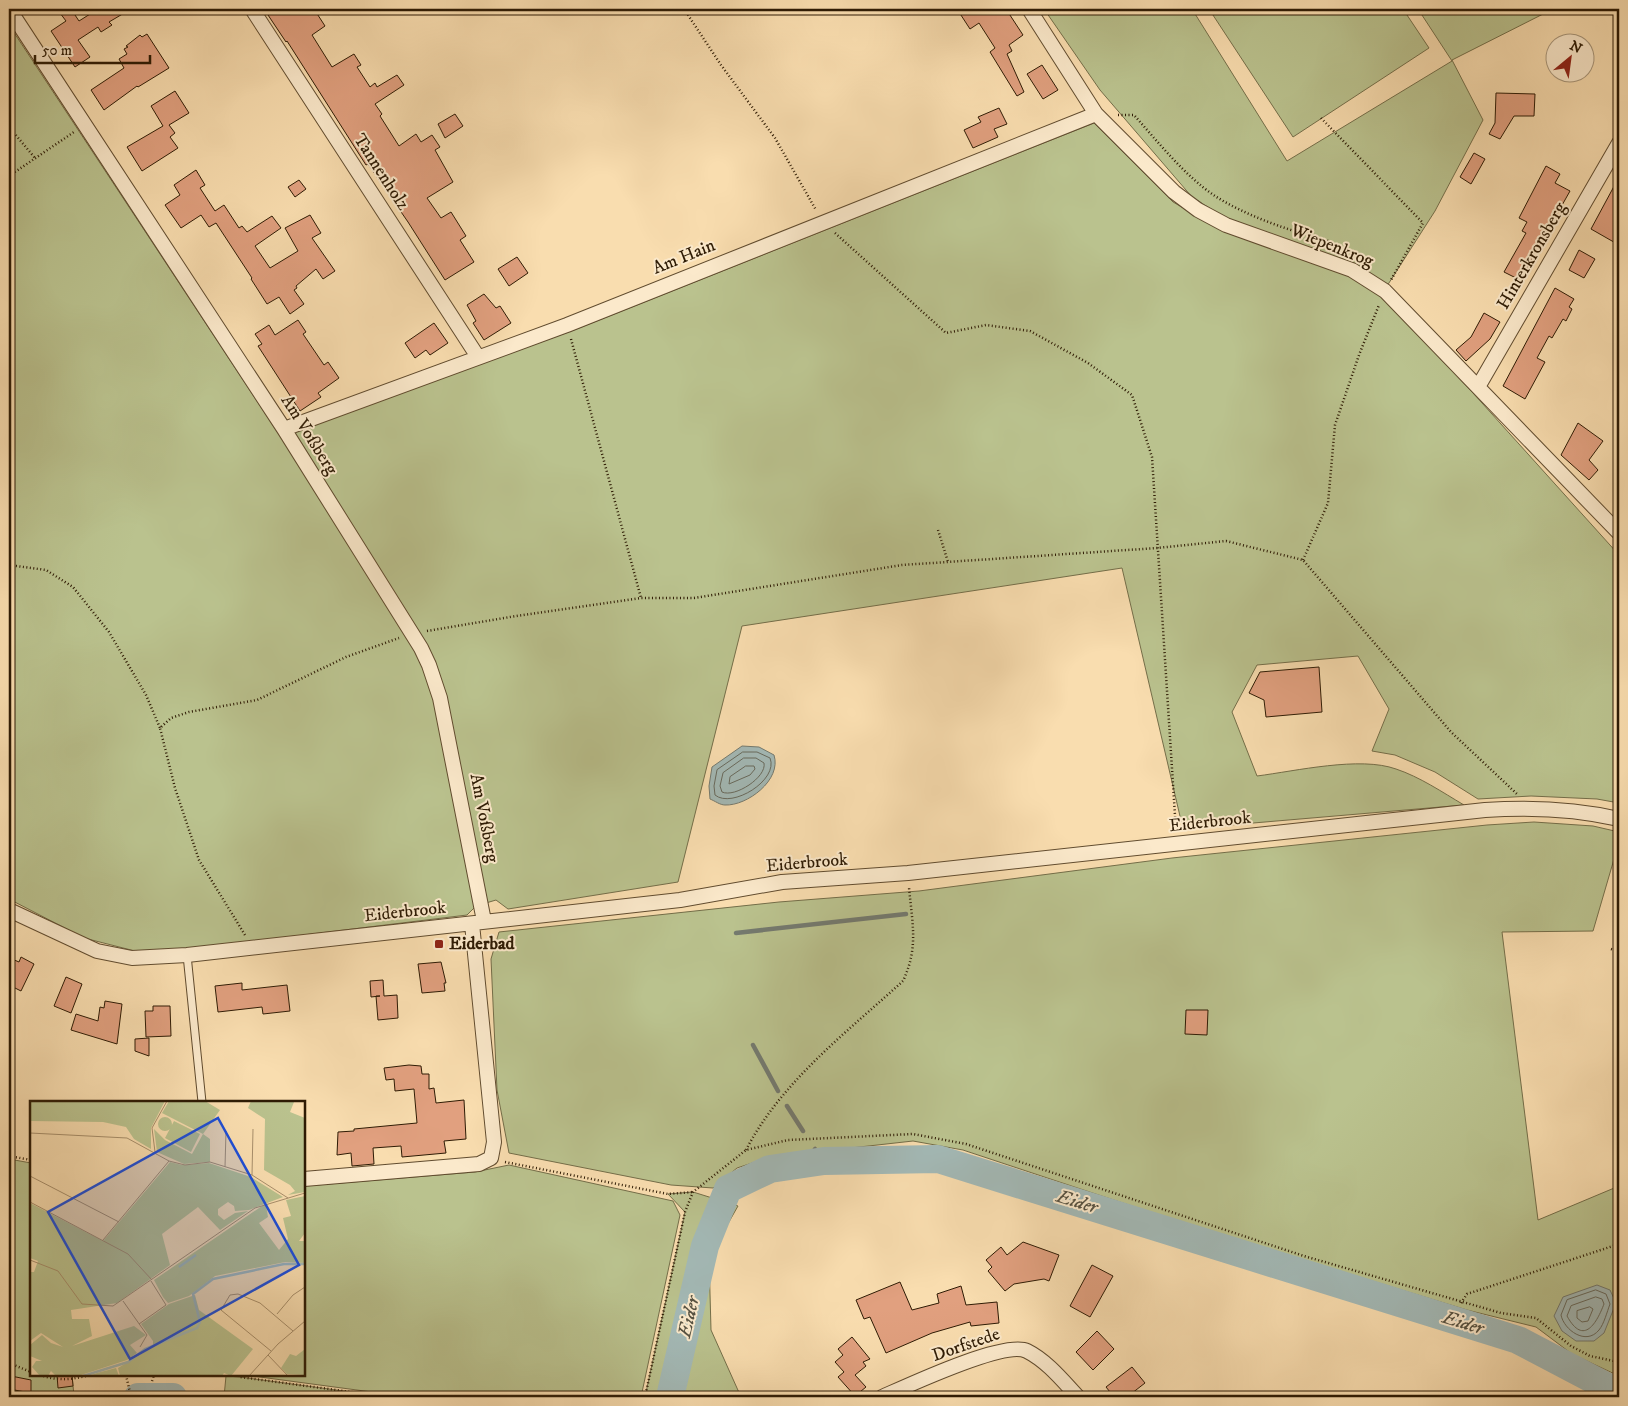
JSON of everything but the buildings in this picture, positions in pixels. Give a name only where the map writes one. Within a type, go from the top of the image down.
[{"type":"street","name":"Am Voßberg","points":[[9,9],[284,429],[413,634],[429,665],[440,698],[478,922],[494,1142],[491,1158]]},
{"type":"street","name":"Tannenholz","points":[[252,9],[478,357]]},
{"type":"street","name":"Wiepenkrog","points":[[1028,9],[1096,114],[1174,192],[1192,206],[1218,221],[1249,234],[1352,270],[1385,291],[1619,533]]},
{"type":"street","name":"Am Hain","points":[[284,429],[567,325],[1096,114]]},
{"type":"street","name":"Hinterkronsberg","points":[[1478,387],[1619,143]]},
{"type":"street","name":"Eiderbrook","points":[[9,910],[97,951],[132,958],[187,955],[680,900],[782,882],[908,873],[1485,810],[1533,808],[1596,813],[1619,819]]},
{"type":"street","points":[[305,1179],[479,1164],[491,1158]]},
{"type":"street","name":"Dorfstede","points":[[882,1397],[936,1374],[996,1352],[1014,1348],[1025,1350],[1038,1359],[1078,1397]]},
{"type":"lane","points":[[187,955],[202,1101]]},
{"type":"path","points":[[684,9],[721,65],[775,138],[823,222],[946,333],[986,325],[1030,331],[1088,363],[1132,394],[1152,457],[1175,813]]},
{"type":"path","points":[[1096,114],[1134,115],[1174,160],[1215,196],[1254,215],[1328,241],[1341,252]]},
{"type":"path","points":[[1303,560],[1328,503],[1335,425],[1359,355],[1385,291],[1423,223],[1321,118]]},
{"type":"path","points":[[9,176],[84,125]]},
{"type":"path","points":[[9,127],[36,159]]},
{"type":"path","points":[[567,325],[641,598]]},
{"type":"path","points":[[938,530],[948,562]]},
{"type":"path","points":[[160,728],[170,718],[189,712],[257,700],[346,657],[413,634],[516,616],[641,598],[694,598],[902,565],[1157,548],[1226,541],[1303,560],[1451,732],[1533,808]]},
{"type":"path","points":[[9,565],[46,570],[73,587],[109,632],[146,695],[160,728],[175,788],[199,860],[246,936],[256,947]]},
{"type":"path","points":[[645,1397],[685,1212],[693,1192],[746,1150],[760,1124],[810,1066],[903,981],[912,963],[914,944],[908,873]]},
{"type":"path","points":[[1611,950],[1619,952]]},
{"type":"path","points":[[746,1150],[788,1140],[913,1134],[966,1144],[1304,1256],[1501,1313],[1536,1318],[1571,1346],[1590,1356],[1619,1362]]},
{"type":"path","points":[[9,1156],[30,1160]]},
{"type":"path","points":[[491,1158],[503,1162],[668,1194],[693,1192]]},
{"type":"path","points":[[1461,1302],[1467,1294],[1619,1244]]},
{"type":"path","points":[[9,1363],[30,1372]]},
{"type":"path","points":[[43,1376],[51,1379],[72,1379],[86,1376]]},
{"type":"path","points":[[126,1376],[131,1397]]},
{"type":"path","points":[[152,1381],[154,1376]]},
{"type":"path","points":[[239,1376],[388,1397]]},
{"type":"green space","points":[[1044,9],[1192,9],[1287,161],[1452,61],[1418,9],[1553,9],[1452,60],[1483,120],[1435,211],[1387,286],[1230,221],[1192,197],[1100,90]]},
{"type":"green space","points":[[1209,9],[1403,9],[1429,48],[1293,137]]},
{"type":"green space","points":[[9,25],[280,436],[574,330],[1094,123],[1173,202],[1225,232],[1359,279],[1377,292],[1473,393],[1619,555],[1619,803],[1597,799],[1531,796],[1478,799],[1435,772],[1395,755],[1372,751],[1389,709],[1358,656],[1257,665],[1232,712],[1257,776],[1346,764],[1381,765],[1414,776],[1464,805],[1183,829],[1122,568],[742,626],[678,882],[508,909],[496,900],[476,906],[467,915],[189,949],[135,951],[84,938],[9,899]]},
{"type":"green space","points":[[1534,822],[1593,826],[1619,832],[1619,842],[1593,931],[1502,932],[1538,1220],[1619,1186],[1619,1376],[1572,1354],[1536,1327],[1467,1310],[1195,1227],[963,1150],[913,1141],[770,1157],[737,1168],[713,1188],[671,1185],[509,1153],[497,1090],[491,959],[499,932],[779,902],[919,891],[1172,858],[1487,825]]},
{"type":"green space","points":[[9,1159],[30,1163],[30,1376],[72,1376],[74,1396],[9,1397]]},
{"type":"green space","points":[[509,1165],[673,1201],[680,1215],[641,1397],[409,1397],[252,1376],[305,1376],[305,1186],[475,1172]]},
{"type":"green space","points":[[693,1192],[738,1206],[709,1257],[711,1330],[741,1397],[645,1397],[685,1212],[668,1194]]},
{"type":"green space","points":[[226,1376],[240,1377],[388,1397],[224,1397]]},
{"type":"water","points":[[742,746],[759,747],[774,755],[773,774],[761,790],[743,801],[725,805],[710,799],[709,786],[712,767]]},
{"type":"water","points":[[1597,1285],[1610,1290],[1616,1303],[1604,1333],[1594,1341],[1576,1341],[1562,1331],[1554,1316],[1563,1297]]},
{"type":"waterway","points":[[736,933],[906,914]]},
{"type":"waterway","points":[[753,1045],[778,1091]]},
{"type":"waterway","points":[[787,1106],[803,1131]]},
{"type":"waterway","points":[[815,1149],[824,1161]]},
{"type":"waterway","name":"Eider","points":[[670,1397],[705,1246],[728,1189],[770,1169],[824,1161],[938,1159],[1518,1340],[1619,1393]]},
{"type":"waterway","name":"Eider","points":[[138,1397],[173,1397]]},
{"type":"place","name":"Eiderbad","points":[[439,944]]}]
